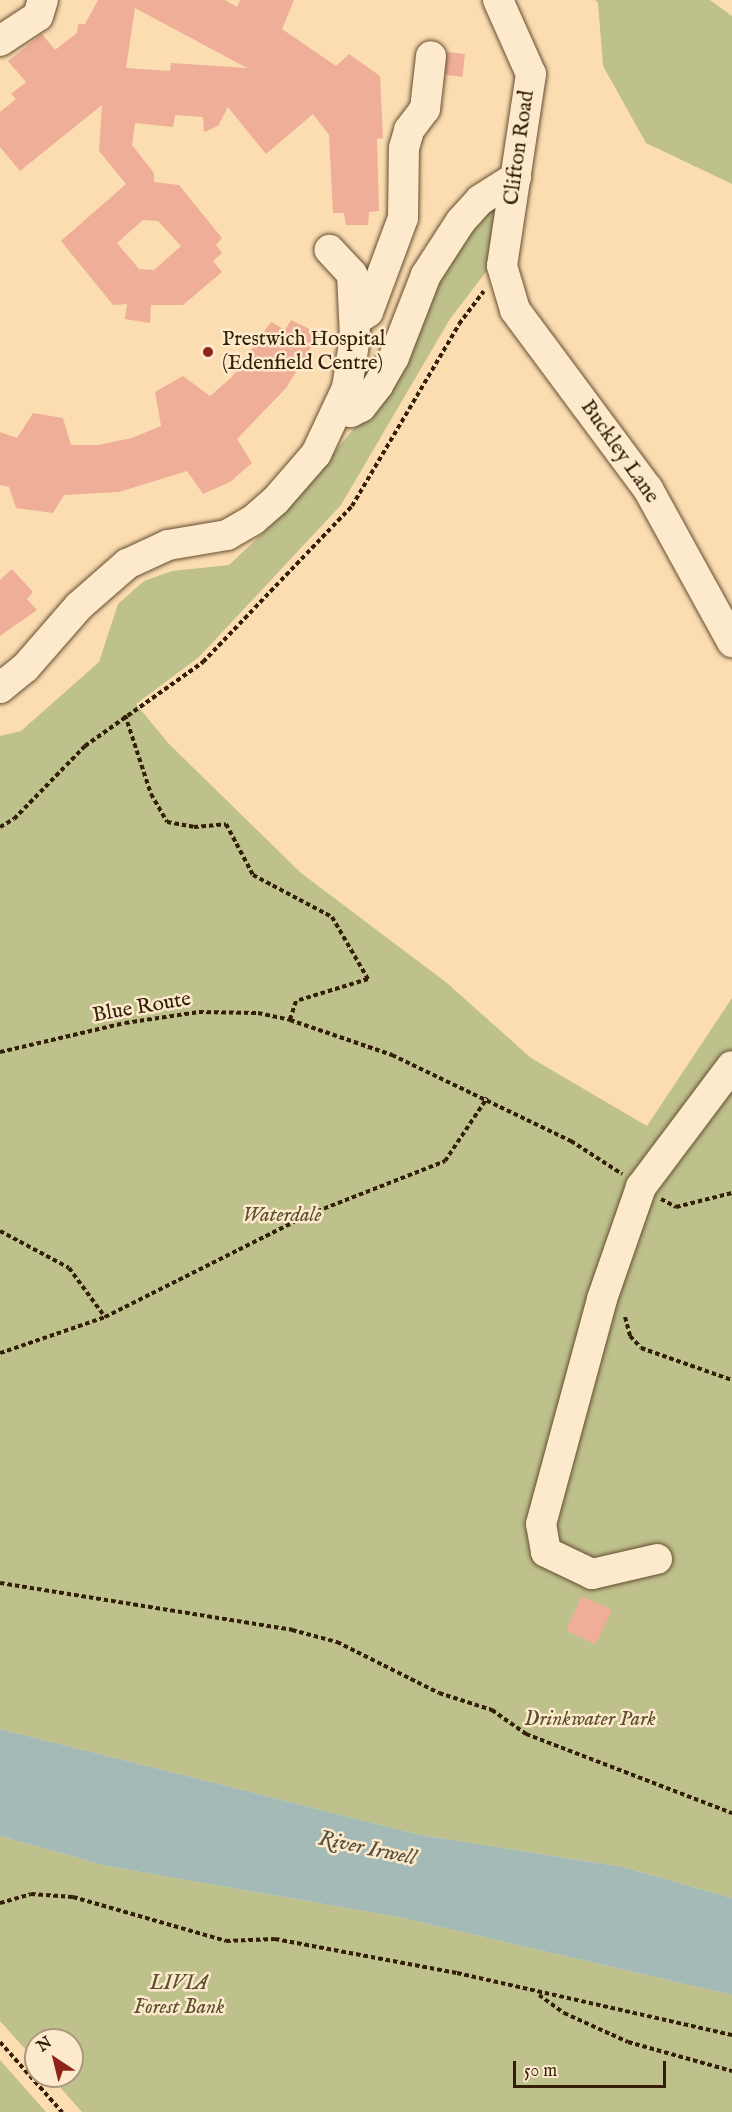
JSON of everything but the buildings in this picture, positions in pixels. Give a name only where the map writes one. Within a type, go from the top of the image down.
[{"type":"street","points":[[0,41],[38,16],[43,0]]},
{"type":"street","name":"Clifton Road","points":[[498,0],[531,74],[502,266]]},
{"type":"street","points":[[356,321],[368,312],[403,218],[404,148],[409,130],[425,109],[431,56]]},
{"type":"street","points":[[340,410],[351,412],[361,407],[378,385],[394,357],[426,275],[461,221],[480,200],[516,177]]},
{"type":"street","points":[[0,688],[24,668],[79,606],[127,564],[168,545],[227,535],[253,520],[299,476],[340,410],[349,380],[356,321],[352,274],[330,250]]},
{"type":"street","name":"Buckley Lane","points":[[502,266],[515,310],[648,489],[732,642]]},
{"type":"street","points":[[657,1558],[592,1574],[546,1552],[541,1524],[602,1299],[641,1187],[732,1066]]},
{"type":"path","points":[[0,826],[14,819],[85,746],[125,715],[203,662],[352,506],[459,324],[502,266]]},
{"type":"path","points":[[125,715],[151,794],[167,822],[194,827],[226,824],[253,875],[332,916],[368,979],[296,1001],[290,1020]]},
{"type":"path","name":"Blue Route","points":[[0,1052],[125,1023],[199,1012],[258,1014],[290,1020],[392,1055],[487,1098],[571,1141],[676,1207],[720,1194],[732,1193]]},
{"type":"path","points":[[0,1353],[105,1317],[310,1214],[445,1161],[487,1098]]},
{"type":"path","points":[[0,1231],[69,1268],[105,1317]]},
{"type":"path","points":[[627,1311],[624,1321],[641,1348],[732,1380]]},
{"type":"path","points":[[0,1583],[292,1630],[337,1642],[439,1693],[492,1710],[526,1734],[732,1813]]},
{"type":"path","points":[[0,1903],[31,1894],[73,1897],[226,1941],[275,1939],[457,1973],[536,1993],[732,2035]]},
{"type":"path","points":[[536,1993],[564,2013],[628,2042],[732,2070]]},
{"type":"path","points":[[0,2042],[62,2112]]},
{"type":"green space","points":[[595,0],[710,0],[732,16],[732,184],[646,143],[603,66],[598,3]]},
{"type":"green space","name":"Waterdale","points":[[504,195],[489,268],[450,319],[341,505],[199,657],[136,704],[169,744],[301,873],[447,983],[531,1058],[647,1126],[732,998],[732,1898],[623,1867],[421,1835],[0,1729],[0,736],[21,731],[99,662],[118,604],[144,581],[172,571],[229,565],[282,515],[361,420],[432,279]]},
{"type":"green space","name":"LIVIA Forest Bank","points":[[0,1836],[106,1866],[398,1917],[732,1995],[732,2112],[82,2112],[61,2088],[84,2088],[84,2028],[24,2028],[24,2048],[0,2021]]},
{"type":"green space","points":[[0,2060],[46,2112],[0,2112]]},
{"type":"water","name":"River Irwell","points":[[0,1729],[421,1835],[623,1867],[732,1898],[732,1995],[398,1917],[106,1866],[0,1836]]},
{"type":"place","name":"Prestwich Hospital (Edenfield Centre)","points":[[208,352]]},
{"type":"park label","name":"Drinkwater Park","points":[[590,1720]]}]
